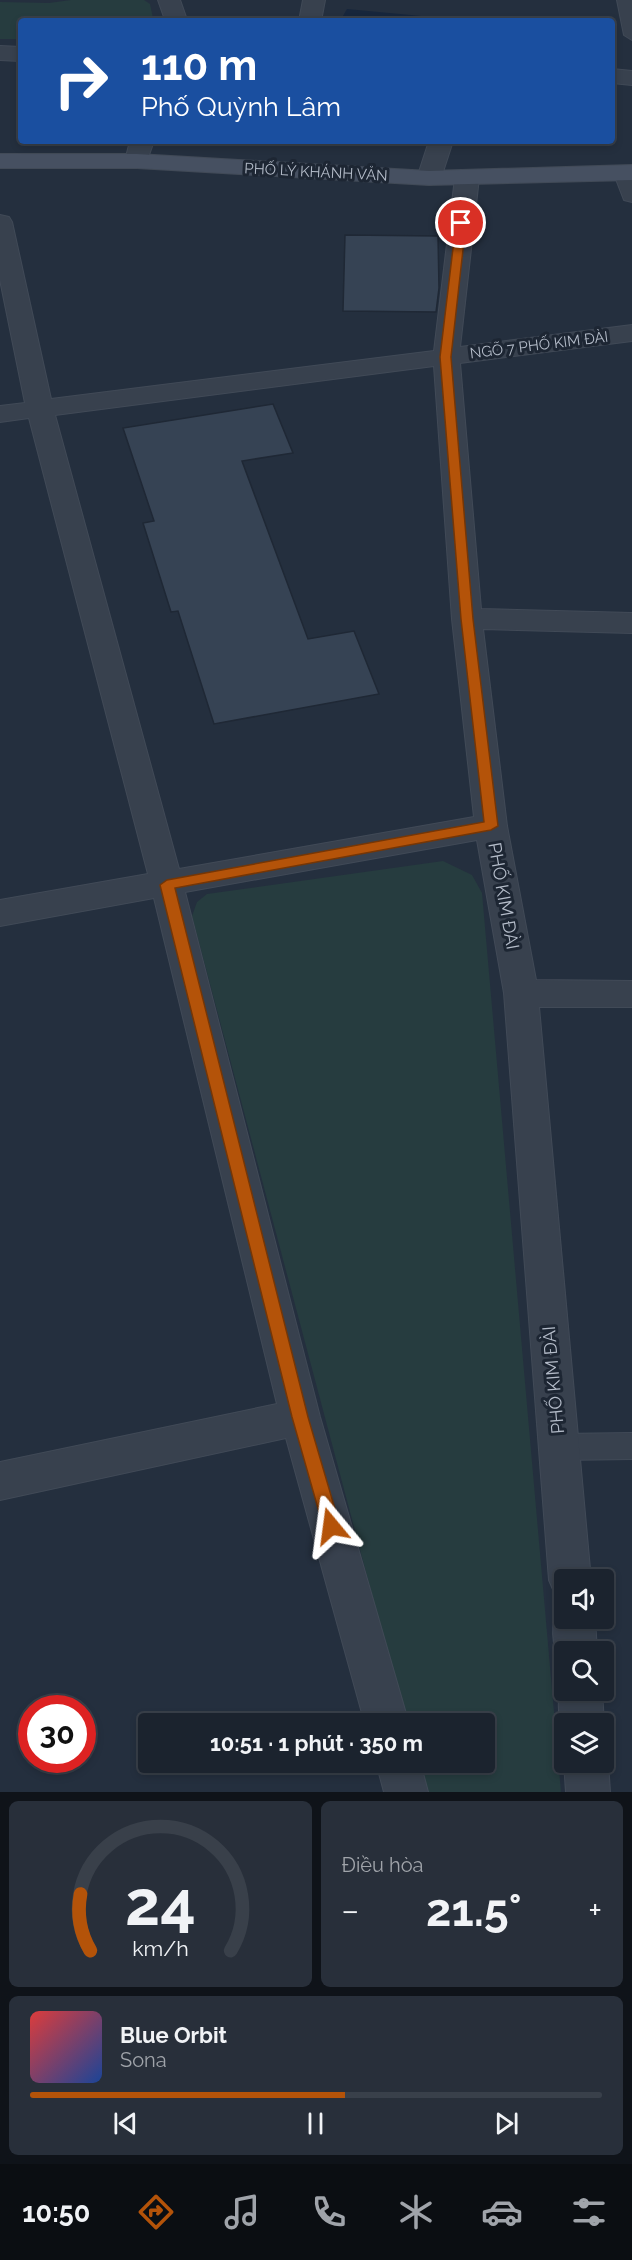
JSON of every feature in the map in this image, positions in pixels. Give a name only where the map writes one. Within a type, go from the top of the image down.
[{"type":"street","points":[[169,0],[175,18]]},
{"type":"street","points":[[311,18],[314,0]]},
{"type":"street","points":[[0,53],[18,54]]},
{"type":"street","points":[[615,76],[632,78]]},
{"type":"street","points":[[429,178],[440,144]]},
{"type":"street","name":"PHỐ LÝ KHÁNH VĂN","points":[[0,161],[140,151],[429,178],[630,180]]},
{"type":"street","name":"PHỐ KIM ĐÀI","points":[[467,178],[446,357],[467,619],[491,826],[520,993],[569,1569]]},
{"type":"street","points":[[0,222],[40,409],[167,885],[300,1417],[384,1713]]},
{"type":"street","name":"NGÕ 7 PHỐ KIM ĐÀI","points":[[0,414],[632,333]]},
{"type":"street","points":[[467,619],[632,622]]},
{"type":"street","points":[[0,913],[491,826]]},
{"type":"street","points":[[520,993],[632,994]]},
{"type":"street","points":[[0,1481],[300,1417]]},
{"type":"street","points":[[401,1773],[406,1792]]},
{"type":"street","points":[[587,1773],[588,1792]]},
{"type":"lane","points":[[625,0],[632,35]]},
{"type":"lane","points":[[559,1447],[632,1446]]},
{"type":"green space","points":[[71,0],[144,0],[150,4],[153,18],[18,18],[18,39],[0,39],[0,2],[49,3]]},
{"type":"green space","points":[[443,861],[472,875],[482,893],[554,1713],[554,1773],[559,1773],[561,1792],[424,1792],[419,1773],[495,1773],[495,1713],[403,1713],[192,916],[197,902],[207,894]]},
{"type":"water","points":[[347,9],[442,18],[342,18]]},
{"type":"building","points":[[345,235],[438,236],[439,288],[436,312],[343,311]]},
{"type":"building","points":[[273,404],[293,453],[242,461],[308,639],[354,631],[379,694],[214,724],[178,611],[171,612],[143,523],[154,521],[123,428]]},
{"type":"route","points":[[331,1526],[300,1417],[167,885],[491,826],[467,619],[446,357],[461,223]]}]
